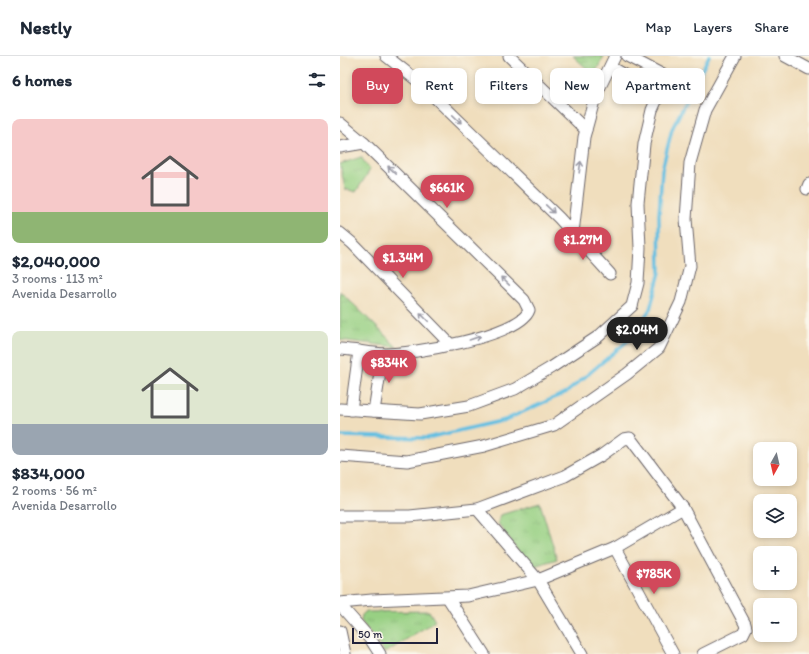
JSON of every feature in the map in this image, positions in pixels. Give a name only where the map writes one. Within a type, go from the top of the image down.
[{"type":"street","points":[[386,56],[419,82],[573,233],[610,274]]},
{"type":"street","points":[[509,56],[586,130]]},
{"type":"street","points":[[573,233],[578,177],[586,130],[595,97],[615,56]]},
{"type":"street","points":[[627,56],[650,68]]},
{"type":"street","points":[[340,456],[407,461],[484,446],[554,425],[627,374],[659,348],[681,302],[690,266],[686,219],[690,163],[705,110],[735,56]]},
{"type":"street","points":[[785,56],[809,69]]},
{"type":"street","points":[[359,351],[346,410],[420,414],[469,406],[515,389],[599,336],[632,306],[638,283],[640,248],[638,203],[644,144],[655,104]]},
{"type":"street","points":[[340,123],[364,143],[524,300],[528,306],[528,314],[523,319],[471,340],[438,348],[383,354],[340,349]]},
{"type":"street","points":[[340,147],[364,143]]},
{"type":"street","points":[[340,233],[352,243],[451,345]]},
{"type":"street","points":[[374,411],[383,354]]},
{"type":"street","points":[[340,516],[410,516],[477,509],[565,476],[602,455],[626,438],[633,440],[683,508],[746,628],[743,634],[739,637],[703,654]]},
{"type":"street","points":[[340,604],[372,600],[468,596],[538,580],[615,548],[683,508]]},
{"type":"street","points":[[477,509],[538,580],[582,654]]},
{"type":"street","points":[[615,548],[673,654]]},
{"type":"street","points":[[448,598],[484,654]]},
{"type":"street","points":[[340,604],[371,640],[380,654]]},
{"type":"street","points":[[340,631],[345,654]]},
{"type":"green space","points":[[573,56],[604,56],[598,68],[586,68]]},
{"type":"green space","points":[[361,157],[370,170],[356,192],[345,189],[340,164]]},
{"type":"green space","points":[[340,291],[397,347],[340,340]]},
{"type":"green space","points":[[540,503],[557,559],[531,567],[527,564],[498,523],[500,515]]},
{"type":"green space","points":[[429,611],[435,621],[385,653],[361,621],[362,615],[365,612]]},
{"type":"waterway","points":[[340,436],[427,438],[505,420],[567,392],[630,339],[650,309],[660,272],[659,215],[662,170],[672,129],[709,56]]}]
